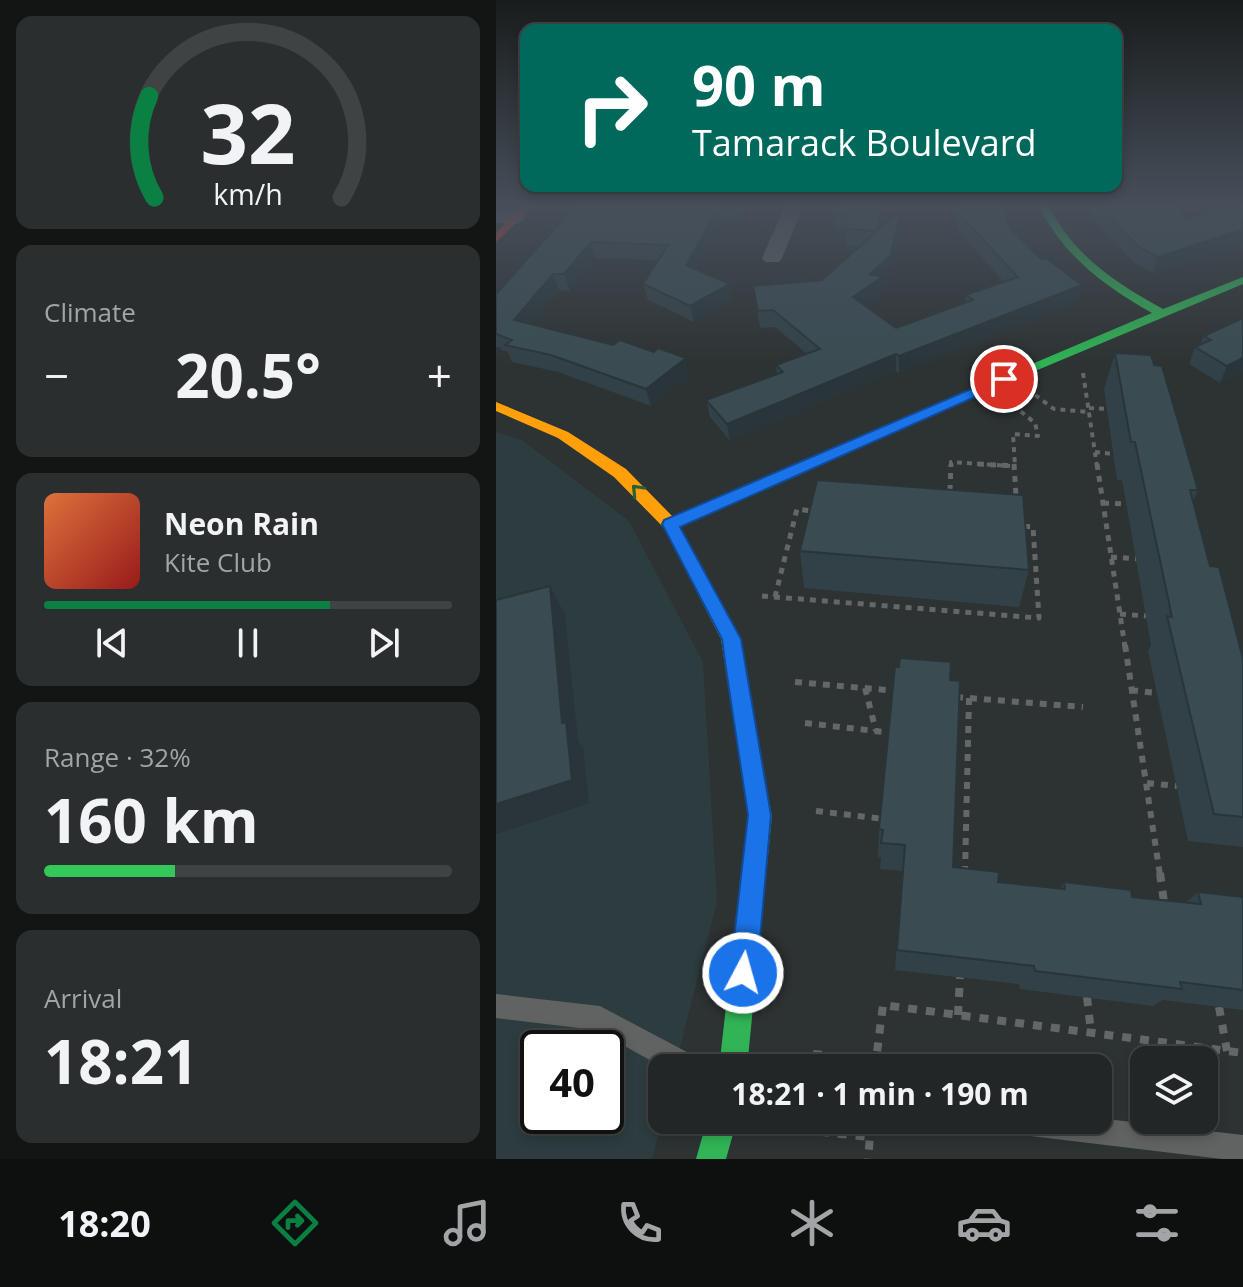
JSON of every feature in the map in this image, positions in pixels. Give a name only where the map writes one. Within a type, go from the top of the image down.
[{"type":"street","points":[[1076,258],[1100,277],[1161,313]]},
{"type":"street","points":[[670,524],[1243,280]]},
{"type":"street","points":[[496,406],[563,435],[609,465],[670,524],[731,639],[760,815],[734,1054]]},
{"type":"street","points":[[711,1159],[718,1134]]},
{"type":"lane","points":[[496,1006],[600,1018],[663,1054]]},
{"type":"lane","points":[[1112,1133],[1243,1148]]},
{"type":"path","points":[[1083,373],[1164,902],[1149,901]]},
{"type":"path","points":[[1034,394],[1054,409],[1108,409]]},
{"type":"path","points":[[1012,404],[1035,423],[1038,436],[1013,434],[1016,496]]},
{"type":"path","points":[[1095,452],[1113,454]]},
{"type":"path","points":[[950,491],[951,462],[1015,466]]},
{"type":"path","points":[[1102,503],[1126,504]]},
{"type":"path","points":[[775,597],[797,509],[828,512]]},
{"type":"path","points":[[762,596],[1039,618],[1033,527],[1017,526]]},
{"type":"path","points":[[1111,557],[1140,559],[1141,562]]},
{"type":"path","points":[[1120,614],[1146,616]]},
{"type":"path","points":[[795,682],[909,692]]},
{"type":"path","points":[[865,688],[876,731]]},
{"type":"path","points":[[1131,690],[1156,693]]},
{"type":"path","points":[[954,697],[1083,707]]},
{"type":"path","points":[[965,882],[969,698]]},
{"type":"path","points":[[805,723],[894,733]]},
{"type":"path","points":[[1146,783],[1177,786]]},
{"type":"path","points":[[816,811],[885,819]]},
{"type":"path","points":[[958,1015],[960,977]]},
{"type":"path","points":[[1087,997],[1091,1032]]},
{"type":"path","points":[[877,1054],[883,1005],[1243,1053]]},
{"type":"path","points":[[1219,1007],[1227,1051]]},
{"type":"path","points":[[841,1134],[870,1137],[868,1159]]},
{"type":"shaded area","points":[[496,432],[522,440],[629,521],[703,662],[717,901],[679,1054],[648,1054],[648,1134],[658,1134],[652,1159],[496,1159]]},
{"type":"building","points":[[528,258],[577,258],[564,274],[553,274],[514,320],[613,345],[620,340],[654,352],[658,348],[686,358],[646,389],[551,355],[505,345],[512,340],[496,334],[496,294]]},
{"type":"building","points":[[660,258],[690,258],[686,265],[730,284],[690,306],[643,284]]},
{"type":"building","points":[[847,258],[888,258],[870,274],[882,277],[853,297],[896,328],[973,300],[966,295],[1018,277],[1000,258],[1046,258],[1082,285],[899,356],[896,354],[727,424],[706,400],[783,372],[776,365],[820,349],[773,310],[758,311],[753,286],[822,280]]},
{"type":"building","points":[[1243,318],[1243,358],[1227,366],[1195,347],[1211,340],[1204,336]]},
{"type":"building","points":[[1115,353],[1151,355],[1154,365],[1162,366],[1198,490],[1190,490],[1210,566],[1219,567],[1243,659],[1243,817],[1214,814],[1167,616],[1172,617],[1135,442],[1131,442]]},
{"type":"building","points":[[817,480],[1023,495],[1029,570],[800,551]]},
{"type":"building","points":[[550,586],[562,723],[566,722],[572,780],[496,804],[496,600]]},
{"type":"building","points":[[900,658],[951,662],[950,680],[960,681],[953,867],[999,872],[998,882],[1065,889],[1064,882],[1131,890],[1132,897],[1201,904],[1198,892],[1243,897],[1243,990],[1180,982],[1182,989],[1035,971],[1034,966],[897,950],[905,845],[881,843],[883,830],[879,829],[895,667],[899,667]]},
{"type":"traffic: fast","points":[[1080,258],[1107,281],[1161,313]]},
{"type":"traffic: fast","points":[[670,524],[963,396],[1243,280]]},
{"type":"traffic: fast","points":[[734,1054],[760,815],[755,787]]},
{"type":"traffic: fast","points":[[711,1159],[718,1134]]},
{"type":"traffic: slow","points":[[496,406],[563,435],[620,473],[670,524],[731,639],[755,787]]},
{"type":"route","points":[[743,973],[760,815],[731,639],[670,524],[1004,379]]}]
